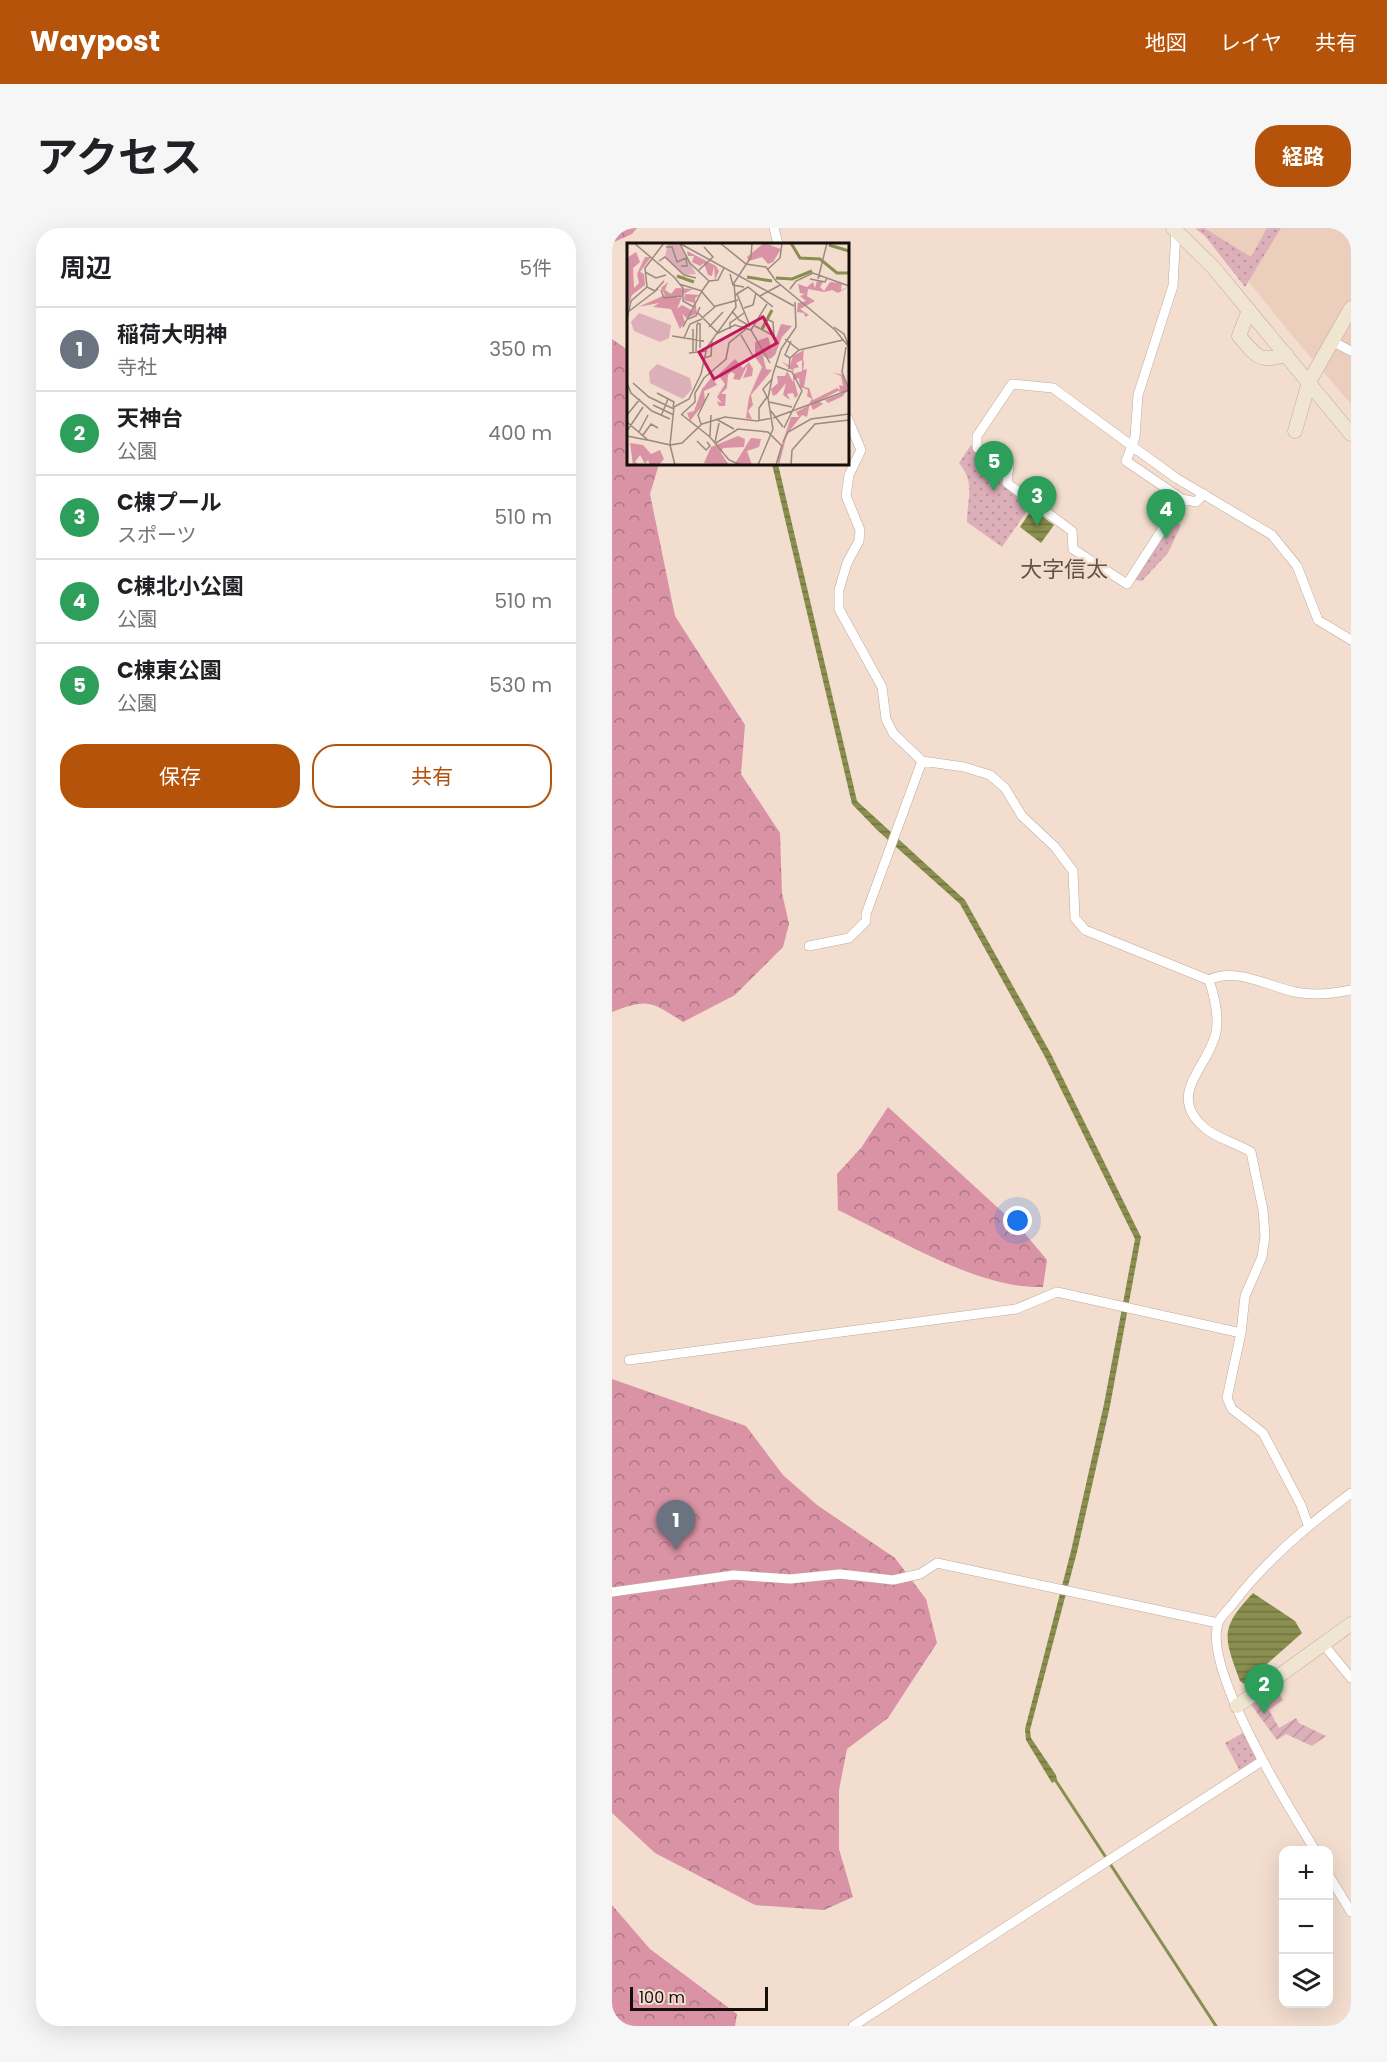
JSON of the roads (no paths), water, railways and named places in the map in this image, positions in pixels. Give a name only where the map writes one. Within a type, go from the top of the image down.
[{"type":"street","points":[[774,228],[778,243]]},
{"type":"street","points":[[1174,229],[1196,248],[1351,434]]},
{"type":"street","points":[[1174,229],[1173,286],[1138,395],[1136,437],[1126,461],[1182,500],[1196,502],[1204,494]]},
{"type":"street","points":[[1295,431],[1309,382],[1351,308]]},
{"type":"street","points":[[1249,310],[1239,336],[1257,357],[1263,360],[1287,356]]},
{"type":"street","points":[[1332,341],[1351,351]]},
{"type":"street","points":[[1182,500],[1127,584],[1073,549],[1072,531],[1007,483],[1009,465],[977,448],[977,436],[1012,384],[1053,388],[1132,447],[1272,535],[1297,566],[1318,620],[1351,640]]},
{"type":"street","points":[[849,421],[861,450],[849,475],[846,496],[860,530],[859,541],[847,563],[838,590],[839,609],[882,687],[886,719],[893,734],[922,762],[964,767],[990,775],[1005,788],[1022,816],[1055,847],[1073,871],[1075,918],[1085,930],[1209,980],[1219,976],[1239,976],[1297,992],[1324,995],[1351,990]]},
{"type":"street","points":[[809,946],[849,938],[866,921],[866,914],[922,762]]},
{"type":"street","points":[[1209,980],[1215,998],[1215,1039],[1190,1086],[1188,1093],[1191,1113],[1207,1130],[1251,1152],[1263,1210],[1265,1236],[1262,1257],[1245,1296],[1241,1334],[1227,1398],[1232,1409],[1263,1433],[1301,1505],[1308,1525]]},
{"type":"street","points":[[629,1360],[1016,1309],[1057,1292],[1241,1334]]},
{"type":"street","points":[[1312,1846],[1262,1761],[1237,1706],[1218,1657],[1218,1623],[1248,1584],[1308,1525],[1351,1493]]},
{"type":"street","points":[[612,1592],[734,1575],[790,1579],[840,1575],[893,1580],[920,1574],[937,1563],[1218,1623]]},
{"type":"street","points":[[1237,1706],[1351,1624]]},
{"type":"street","points":[[1324,1645],[1351,1678]]},
{"type":"street","points":[[853,2026],[1262,1761]]},
{"type":"street","points":[[1333,1881],[1351,1912]]},
{"type":"waterway","points":[[1054,1778],[1216,2026]]},
{"type":"place","name":"C棟東公園","points":[[994,491]]},
{"type":"place","name":"C棟プール","points":[[1037,526]]},
{"type":"place","name":"C棟北小公園","points":[[1166,539]]},
{"type":"place","name":"稲荷大明神","points":[[676,1550]]},
{"type":"place","name":"天神台","points":[[1264,1714]]},
{"type":"district","name":"大字信太","points":[[1064,569]]}]
